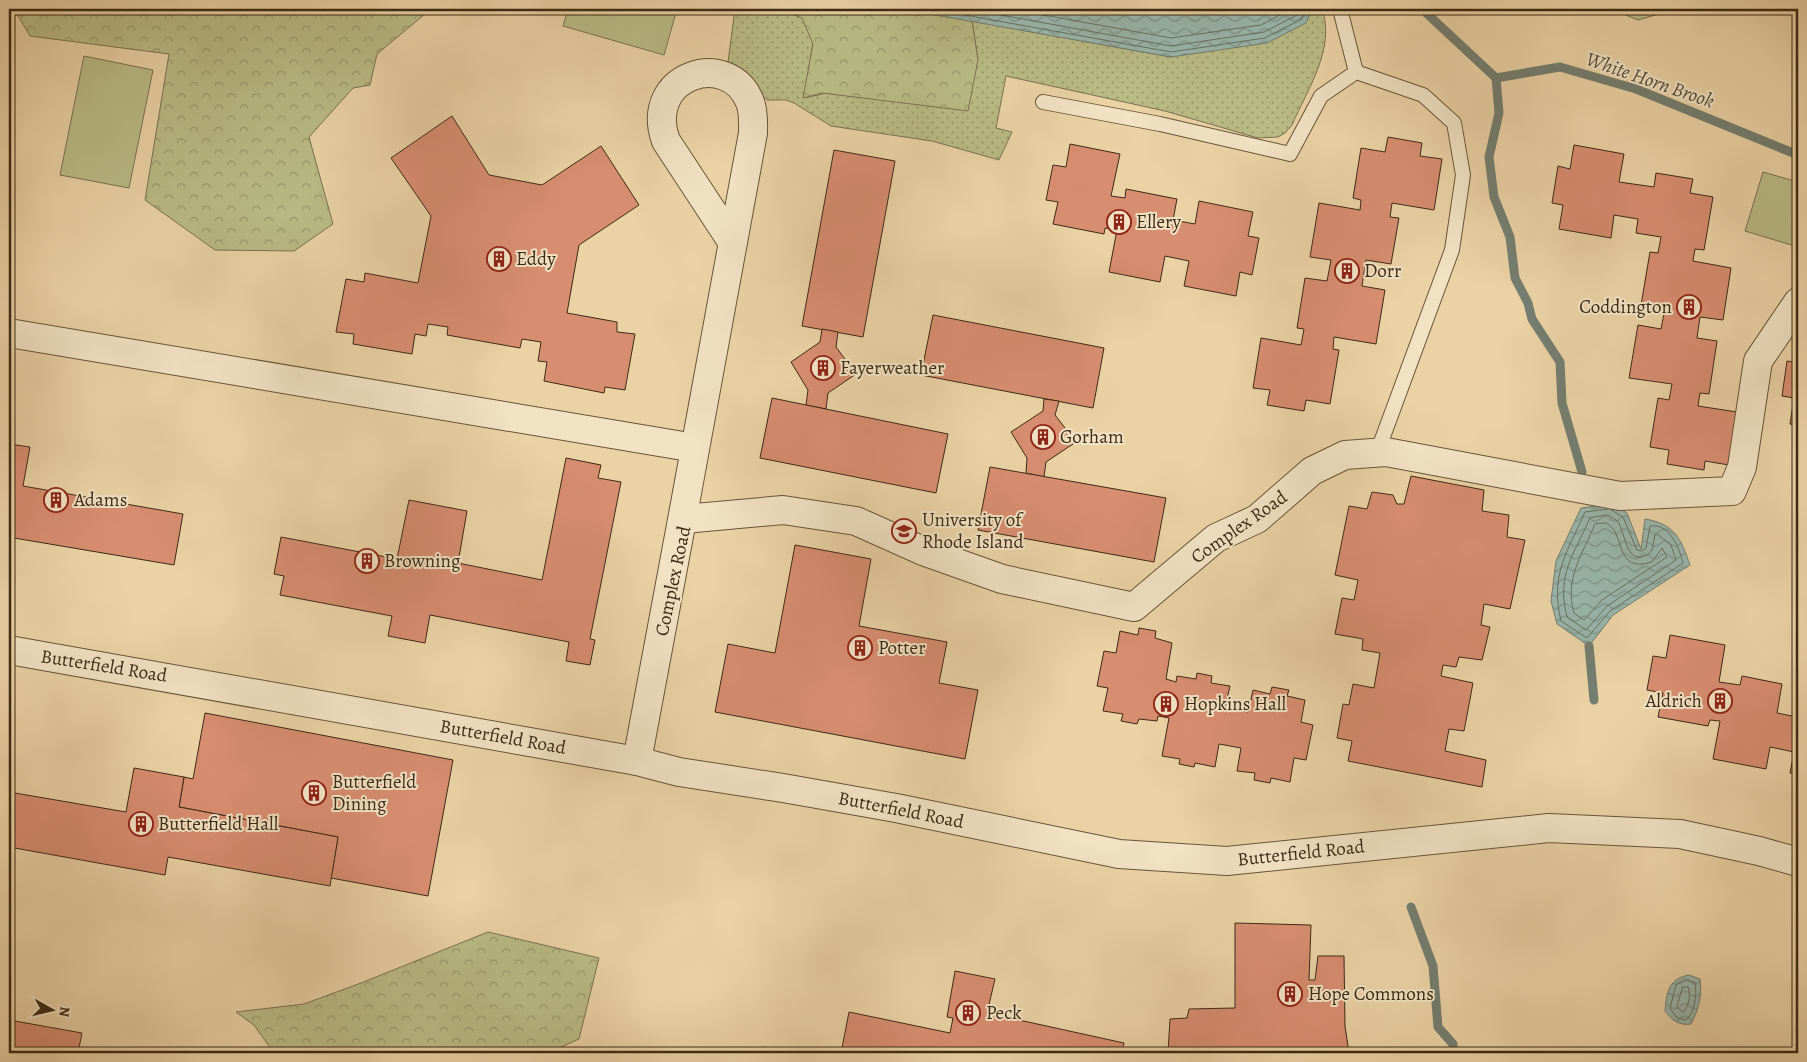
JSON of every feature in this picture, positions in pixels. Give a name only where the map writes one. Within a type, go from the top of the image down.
[{"type":"street","points":[[684,519],[695,448],[733,243],[753,133],[750,102],[742,89],[730,79],[716,74],[701,74],[686,78],[674,87],[665,99],[661,114],[662,129],[666,141],[733,243]]},
{"type":"street","name":"Complex Road","points":[[637,761],[684,519],[784,510],[856,520],[923,551],[1002,579],[1134,607],[1216,538],[1257,518],[1312,472],[1345,455],[1386,452],[1620,496],[1732,491],[1742,467],[1758,360],[1798,302]]},
{"type":"street","points":[[9,333],[695,448]]},
{"type":"street","name":"Butterfield Road","points":[[9,650],[637,761],[679,772],[792,789],[1119,854],[1227,861],[1549,828],[1680,834],[1759,851],[1798,862]]},
{"type":"lane","points":[[1340,9],[1356,72]]},
{"type":"lane","points":[[1043,102],[1160,124],[1290,154],[1321,96],[1356,72]]},
{"type":"lane","points":[[1356,72],[1423,95],[1454,123],[1463,175],[1452,250],[1377,453]]},
{"type":"green space","points":[[14,9],[431,9],[377,54],[370,85],[353,88],[309,137],[333,224],[294,251],[215,250],[145,200],[169,54],[30,36]]},
{"type":"green space","points":[[568,9],[677,9],[664,55],[563,26]]},
{"type":"green space","points":[[735,9],[814,9],[813,43],[804,98],[978,60],[972,21],[1171,57],[1310,12],[1309,9],[1322,9],[1325,39],[1323,54],[1318,68],[1292,125],[1285,133],[1278,137],[1258,138],[1165,111],[1006,76],[996,128],[1012,132],[999,160],[932,141],[831,126],[794,103],[786,100],[767,100],[728,62]]},
{"type":"green space","points":[[779,9],[902,9],[972,21],[978,60],[968,111],[822,93],[803,98],[813,44],[802,18]]},
{"type":"green space","points":[[1611,9],[1677,9],[1638,20]]},
{"type":"green space","points":[[84,56],[153,70],[129,188],[60,175]]},
{"type":"green space","points":[[1763,172],[1798,182],[1798,247],[1745,231]]},
{"type":"green space","points":[[488,932],[599,958],[579,1039],[548,1053],[274,1053],[254,1025],[236,1012],[304,1004]]},
{"type":"water","points":[[902,9],[1309,9],[1311,12],[1306,23],[1267,43],[1171,57]]},
{"type":"water","points":[[1611,504],[1627,513],[1641,549],[1645,519],[1655,521],[1670,529],[1680,540],[1690,565],[1613,615],[1589,646],[1557,624],[1551,601],[1556,561],[1581,508]]},
{"type":"water","points":[[1689,975],[1700,979],[1701,991],[1698,1008],[1691,1024],[1683,1024],[1673,1020],[1665,1011],[1665,1004],[1673,983],[1677,979]]},
{"type":"building","name":"Eddy","points":[[452,116],[489,175],[542,185],[601,146],[639,205],[579,245],[567,313],[617,322],[617,332],[635,334],[625,390],[605,387],[604,393],[544,381],[547,362],[538,361],[541,342],[522,339],[520,348],[447,335],[448,327],[428,324],[426,336],[415,334],[412,354],[353,344],[354,334],[336,332],[346,279],[364,282],[365,273],[418,283],[431,216],[391,158]]},
{"type":"building","name":"Dorr","points":[[1388,137],[1422,143],[1420,156],[1442,159],[1434,210],[1392,203],[1390,217],[1399,218],[1391,264],[1366,260],[1362,286],[1385,290],[1376,344],[1334,337],[1333,349],[1339,350],[1330,404],[1306,400],[1304,411],[1267,405],[1270,390],[1253,388],[1261,338],[1301,345],[1304,329],[1297,328],[1305,278],[1327,281],[1331,260],[1310,257],[1319,203],[1360,210],[1361,200],[1353,198],[1361,148],[1385,152]]},
{"type":"building","name":"Ellery","points":[[1070,144],[1120,154],[1111,196],[1125,198],[1126,189],[1177,199],[1173,220],[1195,224],[1199,201],[1253,212],[1248,236],[1259,238],[1252,275],[1240,272],[1236,296],[1184,286],[1189,261],[1165,256],[1160,282],[1109,272],[1117,230],[1105,228],[1104,234],[1053,224],[1058,202],[1046,200],[1053,165],[1066,167]]},
{"type":"building","name":"Coddington","points":[[1574,145],[1624,154],[1619,182],[1654,187],[1656,173],[1693,179],[1690,193],[1713,197],[1704,250],[1695,249],[1693,261],[1731,268],[1723,320],[1700,317],[1697,338],[1717,341],[1709,394],[1700,393],[1698,406],[1737,412],[1729,465],[1705,461],[1704,470],[1667,464],[1669,450],[1650,447],[1658,398],[1669,400],[1672,384],[1629,378],[1638,325],[1661,329],[1665,308],[1641,305],[1650,252],[1658,253],[1661,237],[1636,233],[1638,219],[1614,215],[1611,238],[1559,229],[1563,205],[1552,203],[1558,166],[1570,169]]},
{"type":"building","points":[[834,150],[895,161],[863,337],[802,326]]},
{"type":"building","points":[[933,315],[1104,348],[1093,408],[921,375]]},
{"type":"building","name":"Fayerweather","points":[[822,329],[838,332],[836,347],[856,374],[828,393],[826,409],[806,405],[808,390],[791,362],[820,342]]},
{"type":"building","points":[[1787,361],[1798,363],[1798,425],[1790,424],[1794,398],[1782,396]]},
{"type":"building","points":[[772,398],[948,434],[936,493],[760,458]]},
{"type":"building","name":"Gorham","points":[[1044,399],[1059,401],[1055,415],[1076,442],[1046,462],[1044,477],[1026,473],[1027,458],[1011,432],[1043,411]]},
{"type":"building","name":"Adams","points":[[9,444],[30,447],[23,486],[183,514],[174,565],[14,538],[9,562]]},
{"type":"building","name":"Browning","points":[[566,458],[601,465],[598,478],[621,482],[590,639],[595,640],[590,665],[566,661],[569,642],[430,615],[425,643],[388,636],[392,616],[280,595],[284,576],[274,574],[281,537],[397,559],[409,500],[467,511],[458,563],[542,580]]},
{"type":"building","points":[[990,467],[1166,498],[1154,562],[978,530]]},
{"type":"building","points":[[1411,476],[1484,490],[1482,511],[1509,515],[1507,537],[1525,540],[1510,609],[1484,604],[1481,625],[1490,627],[1482,660],[1459,657],[1456,667],[1443,665],[1441,676],[1473,683],[1464,731],[1449,729],[1445,751],[1486,760],[1482,787],[1348,761],[1352,741],[1337,738],[1343,704],[1349,705],[1353,684],[1374,688],[1380,653],[1362,650],[1363,639],[1335,634],[1342,598],[1354,600],[1358,580],[1335,575],[1349,506],[1367,509],[1372,492],[1393,495],[1397,504],[1404,504]]},
{"type":"building","name":"Potter","points":[[795,545],[871,559],[859,626],[947,642],[939,683],[978,690],[965,759],[715,712],[728,644],[775,653]]},
{"type":"building","name":"Hopkins Hall","points":[[1139,628],[1156,631],[1155,638],[1172,643],[1166,679],[1176,682],[1177,676],[1196,679],[1197,673],[1212,676],[1211,683],[1230,686],[1225,708],[1248,712],[1253,690],[1270,694],[1272,687],[1289,690],[1287,696],[1305,700],[1301,722],[1313,725],[1306,760],[1294,758],[1290,782],[1271,778],[1270,783],[1254,780],[1255,773],[1237,771],[1241,748],[1219,744],[1215,767],[1195,763],[1194,767],[1179,764],[1180,759],[1162,756],[1169,718],[1158,716],[1157,721],[1139,719],[1137,724],[1121,721],[1123,714],[1103,711],[1108,688],[1097,686],[1104,651],[1116,653],[1120,631],[1138,635]]},
{"type":"building","name":"Aldrich","points":[[1670,635],[1725,645],[1719,682],[1740,685],[1742,676],[1782,684],[1777,713],[1797,717],[1798,708],[1798,775],[1790,773],[1794,752],[1770,747],[1766,769],[1713,759],[1720,721],[1710,720],[1708,726],[1658,717],[1663,693],[1647,690],[1653,656],[1666,658]]},
{"type":"building","name":"Butterfield Dining","points":[[205,713],[453,760],[428,896],[331,878],[338,837],[179,807],[184,777],[193,779]]},
{"type":"building","name":"Butterfield Hall","points":[[134,768],[184,777],[179,807],[338,837],[330,886],[168,857],[165,875],[9,847],[9,792],[126,812]]},
{"type":"building","name":"Hope Commons","points":[[1235,923],[1311,925],[1309,980],[1315,980],[1318,956],[1344,956],[1345,1026],[1349,1053],[1168,1053],[1170,1019],[1187,1018],[1189,1009],[1235,1008]]},
{"type":"building","name":"Peck","points":[[955,971],[995,979],[987,1013],[1124,1043],[1122,1053],[856,1053],[856,1051],[842,1048],[849,1012],[950,1033],[953,1018],[947,1017]]},
{"type":"building","points":[[9,1020],[82,1033],[78,1053],[9,1053]]},
{"type":"waterway","name":"White Horn Brook","points":[[1422,9],[1496,78],[1560,67],[1636,89],[1798,155]]},
{"type":"waterway","points":[[1496,78],[1499,113],[1489,157],[1494,197],[1510,237],[1515,278],[1528,303],[1532,319],[1560,362],[1562,403],[1582,472]]},
{"type":"waterway","points":[[1589,646],[1594,700]]},
{"type":"waterway","points":[[1411,907],[1433,966],[1438,1027],[1453,1044],[1453,1053]]},
{"type":"place","name":"Ellery","points":[[1119,222]]},
{"type":"place","name":"Eddy","points":[[499,259]]},
{"type":"place","name":"Dorr","points":[[1347,271]]},
{"type":"place","name":"Coddington","points":[[1689,307]]},
{"type":"place","name":"Fayerweather","points":[[823,368]]},
{"type":"place","name":"Gorham","points":[[1043,437]]},
{"type":"place","name":"Adams","points":[[56,500]]},
{"type":"place","name":"University of Rhode Island","points":[[904,531]]},
{"type":"place","name":"Browning","points":[[367,561]]},
{"type":"place","name":"Potter","points":[[860,648]]},
{"type":"place","name":"Aldrich","points":[[1720,701]]},
{"type":"place","name":"Hopkins Hall","points":[[1166,704]]},
{"type":"place","name":"Butterfield Dining","points":[[314,793]]},
{"type":"place","name":"Butterfield Hall","points":[[141,824]]},
{"type":"place","name":"Hope Commons","points":[[1290,994]]},
{"type":"place","name":"Peck","points":[[968,1013]]}]
